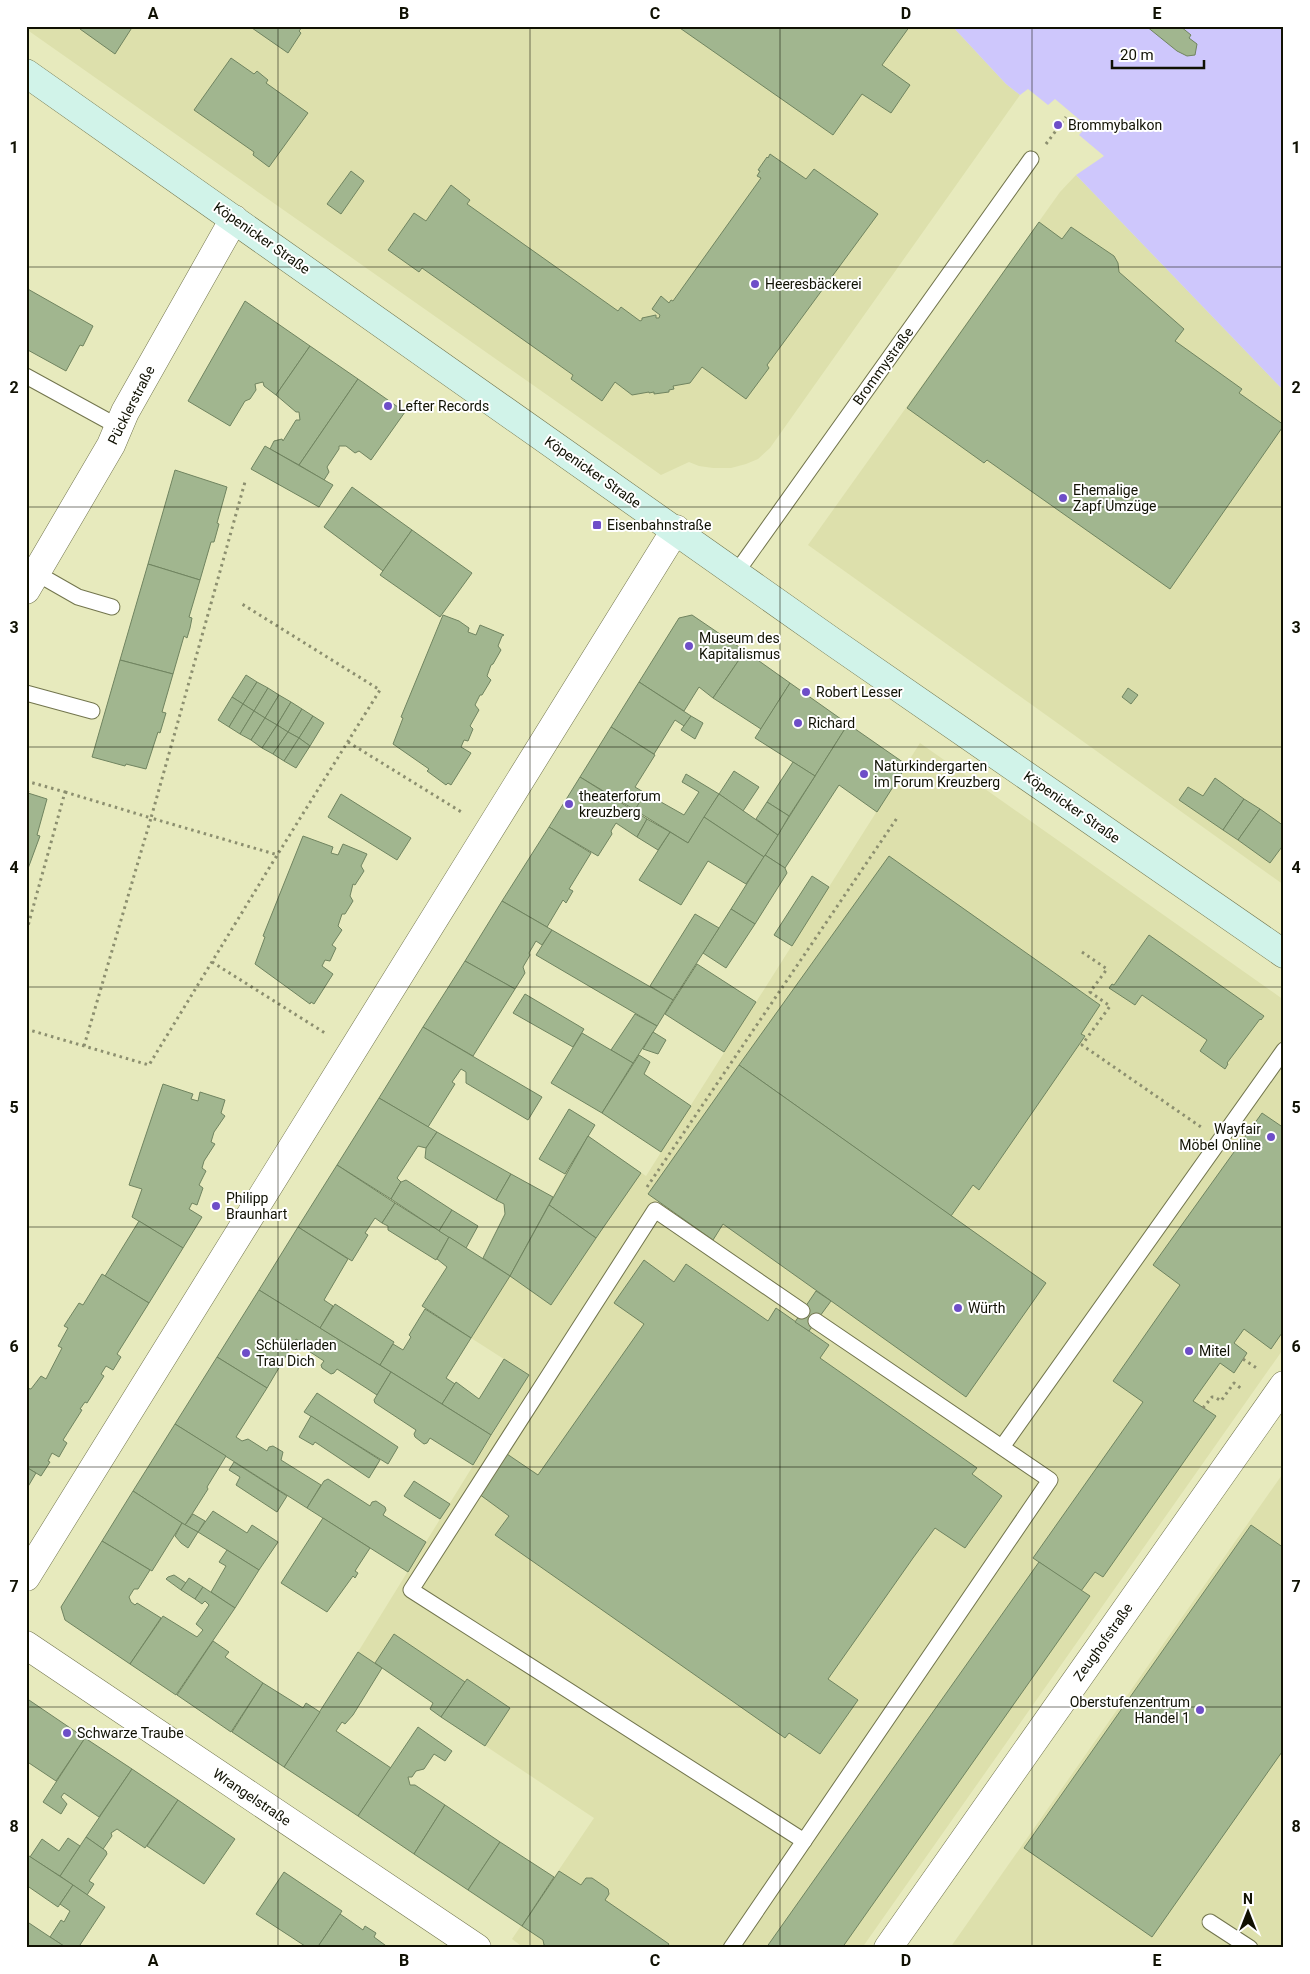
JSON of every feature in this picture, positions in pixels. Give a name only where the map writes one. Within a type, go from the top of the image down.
[{"type":"main road","name":"Köpenicker Straße","points":[[26,73],[736,573],[1284,954]]},
{"type":"street","name":"Pücklerstraße","points":[[31,581],[110,445],[130,404],[234,219]]},
{"type":"street","points":[[26,1577],[676,530]]},
{"type":"street","name":"Zeughofstraße","points":[[888,1948],[1284,1385]]},
{"type":"street","name":"Wrangelstraße","points":[[26,1645],[477,1948]]},
{"type":"lane","name":"Brommystraße","points":[[736,573],[1031,159]]},
{"type":"lane","points":[[26,376],[119,427]]},
{"type":"lane","points":[[31,581],[112,607]]},
{"type":"lane","points":[[26,693],[92,711]]},
{"type":"lane","points":[[1002,1447],[1284,1050]]},
{"type":"lane","points":[[802,1311],[655,1210],[411,1590],[804,1841]]},
{"type":"lane","points":[[731,1948],[1050,1480],[816,1321]]},
{"type":"lane","points":[[1210,1922],[1250,1948]]},
{"type":"path","points":[[1042,148],[1066,117]]},
{"type":"path","points":[[84,1046],[151,818],[245,482]]},
{"type":"path","points":[[26,1029],[149,1066],[380,690],[242,604]]},
{"type":"path","points":[[348,742],[463,813]]},
{"type":"path","points":[[26,781],[278,855]]},
{"type":"path","points":[[26,933],[65,792]]},
{"type":"path","points":[[655,1210],[639,1199],[898,818]]},
{"type":"path","points":[[1082,952],[1107,969],[1090,992],[1110,1006],[1082,1045],[1220,1140]]},
{"type":"path","points":[[212,962],[325,1033]]},
{"type":"path","points":[[1243,1359],[1258,1370]]},
{"type":"path","points":[[1203,1408],[1212,1397],[1221,1401],[1234,1383],[1243,1390]]},
{"type":"shaded area","points":[[26,26],[952,26],[1006,84],[1020,95],[770,448],[758,459],[731,468],[699,466],[689,462],[661,475],[26,29]]},
{"type":"shaded area","points":[[952,26],[1284,26],[1284,391],[1076,175],[1104,156],[1079,135],[1087,126],[1055,99],[1048,105],[1028,89],[1020,95],[1006,84]]},
{"type":"shaded area","name":"Ehemalige Zapf Umzüge","points":[[1076,175],[1284,391],[1284,885],[808,545],[1060,192]]},
{"type":"shaded area","points":[[920,743],[1284,1000],[1284,1348],[862,1948],[524,1948],[512,1939],[594,1818],[430,1709],[433,1703],[358,1652],[529,1375],[471,1338],[510,1276],[565,1174],[588,1136],[646,1176]]},
{"type":"shaded area","name":"Oberstufenzentrum Handel 1","points":[[1284,1472],[1284,1948],[950,1948]]},
{"type":"building","points":[[82,26],[133,26],[115,54],[80,29]]},
{"type":"building","points":[[254,26],[303,26],[299,31],[301,33],[288,53],[252,28]]},
{"type":"building","points":[[677,26],[910,26],[882,65],[910,85],[891,113],[862,94],[833,135]]},
{"type":"building","points":[[1146,26],[1180,26],[1191,35],[1189,38],[1197,44],[1195,55],[1187,56],[1177,51]]},
{"type":"building","points":[[231,58],[254,74],[257,71],[268,80],[266,83],[308,113],[269,167],[253,155],[254,152],[194,110]]},
{"type":"building","name":"Heeresbäckerei","points":[[770,154],[806,179],[814,169],[878,214],[767,365],[769,368],[746,399],[702,367],[690,383],[673,386],[674,389],[669,390],[669,392],[654,394],[654,392],[649,392],[632,395],[615,382],[602,401],[571,379],[573,375],[422,268],[419,272],[388,250],[414,213],[426,221],[451,185],[470,200],[467,204],[618,311],[621,307],[640,321],[642,318],[656,315],[656,318],[659,318],[660,315],[652,309],[661,296],[669,303],[671,300],[673,301],[761,178],[757,176],[760,171],[758,170]]},
{"type":"building","points":[[351,171],[364,181],[341,214],[327,204]]},
{"type":"building","points":[[1039,222],[1062,239],[1071,227],[1114,256],[1118,263],[1119,272],[1184,329],[1175,341],[1242,389],[1239,393],[1284,425],[1170,589],[987,460],[984,463],[907,408]]},
{"type":"building","points":[[26,288],[93,326],[83,346],[80,345],[66,371],[26,349]]},
{"type":"building","points":[[245,301],[310,346],[276,395],[264,386],[263,382],[255,384],[256,390],[250,399],[245,401],[230,426],[188,401]]},
{"type":"building","points":[[310,346],[358,379],[299,465],[270,449],[274,441],[282,439],[283,441],[296,420],[300,420],[299,412],[296,412],[276,395]]},
{"type":"building","points":[[358,379],[405,412],[371,460],[359,451],[355,453],[346,446],[339,446],[327,467],[329,472],[324,480],[299,465]]},
{"type":"building","points":[[265,446],[333,485],[319,507],[251,469]]},
{"type":"building","points":[[175,470],[227,487],[214,542],[211,542],[200,580],[148,564]]},
{"type":"building","points":[[352,487],[412,530],[383,571],[324,527]]},
{"type":"building","points":[[412,530],[472,573],[440,617],[380,575]]},
{"type":"building","points":[[148,564],[200,580],[189,617],[192,618],[190,628],[187,638],[184,636],[173,674],[120,660]]},
{"type":"building","points":[[443,615],[459,621],[469,628],[468,632],[476,635],[480,625],[504,635],[498,646],[501,650],[491,665],[487,676],[491,680],[475,705],[479,710],[470,726],[473,729],[468,741],[464,740],[461,747],[471,753],[451,785],[448,783],[446,785],[427,771],[429,769],[393,744],[403,718],[401,717]]},
{"type":"building","points":[[692,615],[745,651],[713,698],[699,687],[684,711],[639,682],[679,618]]},
{"type":"building","points":[[745,651],[790,683],[761,729],[713,698]]},
{"type":"building","points":[[120,660],[173,674],[162,712],[166,713],[146,769],[126,764],[125,766],[92,757]]},
{"type":"building","points":[[246,675],[257,682],[243,704],[232,697]]},
{"type":"building","points":[[257,682],[268,688],[254,711],[243,704]]},
{"type":"building","points":[[639,682],[691,716],[684,726],[675,720],[654,754],[611,727]]},
{"type":"building","points":[[790,683],[848,724],[815,776],[755,738]]},
{"type":"building","points":[[268,688],[279,695],[265,718],[254,711]]},
{"type":"building","points":[[1128,688],[1138,695],[1131,704],[1122,697]]},
{"type":"building","points":[[279,695],[291,702],[277,725],[265,718]]},
{"type":"building","points":[[232,697],[243,704],[229,727],[218,720]]},
{"type":"building","points":[[291,702],[302,709],[288,732],[277,725]]},
{"type":"building","points":[[243,704],[254,711],[240,734],[229,727]]},
{"type":"building","points":[[302,709],[313,716],[299,738],[288,732]]},
{"type":"building","points":[[254,711],[265,718],[251,740],[240,734]]},
{"type":"building","points":[[313,716],[324,723],[310,746],[299,738]]},
{"type":"building","points":[[691,716],[703,723],[695,739],[681,730]]},
{"type":"building","points":[[265,718],[277,725],[262,748],[251,740]]},
{"type":"building","points":[[848,724],[907,765],[877,812],[839,785],[785,868],[765,855]]},
{"type":"building","points":[[277,725],[288,732],[273,754],[262,748]]},
{"type":"building","points":[[611,727],[655,755],[635,787],[645,793],[635,810],[580,777]]},
{"type":"building","points":[[288,732],[299,738],[284,761],[273,754]]},
{"type":"building","points":[[299,738],[310,746],[296,768],[284,761]]},
{"type":"building","points":[[793,762],[815,776],[789,816],[767,802]]},
{"type":"building","points":[[734,771],[759,787],[743,811],[719,794]]},
{"type":"building","points":[[686,774],[719,794],[688,843],[635,810],[645,793],[684,815],[699,792],[682,782]]},
{"type":"building","points":[[580,777],[647,819],[637,837],[616,823],[611,831],[612,834],[598,856],[549,827]]},
{"type":"building","points":[[1215,778],[1244,799],[1223,830],[1179,800],[1188,787],[1203,796]]},
{"type":"building","points":[[26,790],[29,791],[28,793],[47,799],[37,835],[40,836],[26,874]]},
{"type":"building","points":[[341,794],[411,838],[397,860],[328,817]]},
{"type":"building","points":[[719,794],[778,835],[764,857],[704,817]]},
{"type":"building","points":[[1244,799],[1260,809],[1238,840],[1223,830]]},
{"type":"building","points":[[767,802],[789,816],[778,835],[756,819]]},
{"type":"building","points":[[1260,809],[1284,826],[1284,844],[1270,863],[1238,840]]},
{"type":"building","points":[[704,817],[764,857],[746,884],[708,861],[681,905],[639,880],[670,832],[688,843]]},
{"type":"building","points":[[647,819],[670,832],[658,850],[637,837]]},
{"type":"building","points":[[549,827],[591,853],[569,889],[573,891],[566,903],[563,900],[547,927],[502,901]]},
{"type":"building","points":[[303,836],[333,847],[331,853],[338,855],[343,844],[367,854],[361,866],[364,871],[355,885],[353,884],[350,896],[353,901],[345,914],[342,914],[338,926],[342,930],[332,945],[336,948],[330,961],[325,960],[322,966],[333,974],[314,1004],[311,1002],[310,1004],[255,964],[265,937],[263,936]]},
{"type":"building","points":[[765,855],[785,868],[787,873],[755,924],[731,909]]},
{"type":"building","points":[[889,856],[1100,1005],[1081,1034],[1085,1036],[979,1190],[973,1185],[951,1216],[739,1065]]},
{"type":"building","points":[[812,876],[829,887],[792,946],[774,935]]},
{"type":"building","points":[[502,901],[552,930],[542,945],[536,941],[523,967],[525,973],[515,989],[465,961]]},
{"type":"building","points":[[731,909],[755,924],[726,968],[703,953]]},
{"type":"building","points":[[695,914],[719,928],[673,1000],[650,986]]},
{"type":"building","points":[[552,930],[673,1000],[657,1026],[536,955]]},
{"type":"building","points":[[1149,935],[1264,1016],[1227,1063],[1225,1069],[1200,1051],[1207,1040],[1142,995],[1135,1005],[1109,988],[1112,984],[1114,985]]},
{"type":"building","points":[[465,961],[515,989],[473,1056],[423,1027]]},
{"type":"building","points":[[697,964],[756,1002],[724,1052],[665,1014]]},
{"type":"building","points":[[525,994],[584,1029],[573,1047],[513,1013]]},
{"type":"building","points":[[635,1014],[657,1026],[633,1063],[611,1050]]},
{"type":"building","points":[[423,1027],[542,1097],[528,1120],[466,1083],[466,1072],[461,1069],[452,1082],[455,1084],[428,1127],[379,1098]]},
{"type":"building","points":[[653,1032],[666,1040],[658,1054],[643,1049]]},
{"type":"building","points":[[582,1033],[633,1063],[602,1113],[551,1083]]},
{"type":"building","points":[[639,1055],[650,1062],[644,1074],[691,1106],[661,1152],[602,1113]]},
{"type":"building","points":[[739,1065],[1046,1283],[966,1397],[723,1224],[713,1240],[648,1194]]},
{"type":"building","points":[[163,1084],[193,1094],[191,1099],[198,1101],[200,1092],[225,1100],[221,1113],[225,1116],[214,1132],[211,1142],[215,1144],[204,1161],[202,1168],[206,1171],[199,1185],[203,1188],[197,1205],[192,1203],[189,1209],[202,1217],[183,1248],[132,1217],[142,1189],[129,1185]]},
{"type":"building","points":[[379,1098],[437,1132],[426,1148],[418,1146],[397,1178],[401,1182],[391,1199],[337,1165]]},
{"type":"building","points":[[569,1109],[595,1125],[565,1174],[539,1159]]},
{"type":"building","name":"Mitel","points":[[1262,1113],[1284,1128],[1284,1330],[1271,1349],[1244,1329],[1234,1343],[1247,1353],[1234,1373],[1220,1363],[1193,1401],[1216,1416],[1103,1577],[1095,1572],[1081,1591],[1033,1558],[1143,1402],[1113,1381],[1180,1285],[1153,1265]]},
{"type":"building","points":[[437,1132],[511,1174],[496,1200],[425,1158],[426,1148]]},
{"type":"building","points":[[588,1136],[641,1173],[596,1238],[549,1205]]},
{"type":"building","points":[[337,1165],[395,1203],[382,1223],[375,1218],[365,1233],[368,1235],[352,1261],[298,1227]]},
{"type":"building","points":[[511,1174],[553,1197],[510,1276],[483,1258],[505,1214],[504,1204],[496,1200]]},
{"type":"building","points":[[406,1180],[452,1210],[439,1231],[391,1199],[401,1182]]},
{"type":"building","points":[[395,1203],[449,1237],[436,1260],[388,1230],[388,1226],[382,1223]]},
{"type":"building","points":[[549,1205],[596,1238],[551,1305],[510,1276]]},
{"type":"building","points":[[452,1210],[478,1226],[466,1248],[439,1231]]},
{"type":"building","points":[[139,1221],[183,1248],[149,1303],[105,1276]]},
{"type":"building","points":[[298,1227],[348,1259],[324,1300],[333,1306],[320,1328],[259,1290]]},
{"type":"building","points":[[449,1237],[510,1276],[471,1338],[422,1306],[447,1267],[437,1259]]},
{"type":"building","points":[[644,1260],[674,1282],[686,1264],[768,1321],[776,1308],[829,1345],[820,1358],[977,1468],[972,1474],[1002,1496],[965,1548],[935,1528],[913,1558],[828,1679],[858,1700],[820,1754],[789,1733],[785,1738],[495,1535],[509,1516],[479,1494],[507,1454],[538,1475],[644,1324],[614,1303]]},
{"type":"building","points":[[102,1274],[149,1303],[117,1354],[121,1357],[113,1370],[106,1366],[101,1374],[104,1376],[87,1403],[85,1402],[80,1409],[82,1410],[63,1440],[67,1443],[59,1457],[52,1453],[48,1461],[50,1462],[41,1476],[26,1467],[26,1388],[31,1389],[41,1376],[46,1379],[62,1348],[58,1346],[68,1328],[64,1326],[79,1303],[83,1305]]},
{"type":"building","points":[[259,1290],[391,1372],[377,1395],[337,1369],[331,1374],[322,1368],[321,1365],[324,1361],[304,1348],[303,1343],[296,1339],[267,1388],[217,1357]]},
{"type":"building","points":[[816,1291],[831,1301],[809,1331],[795,1322]]},
{"type":"building","points":[[335,1304],[394,1342],[380,1365],[320,1328]]},
{"type":"building","points":[[425,1309],[471,1338],[446,1378],[455,1384],[442,1404],[380,1365],[393,1344],[403,1350],[411,1337],[409,1335]]},
{"type":"building","points":[[217,1357],[267,1388],[236,1437],[242,1441],[248,1439],[267,1451],[269,1447],[273,1446],[283,1452],[281,1460],[321,1485],[307,1508],[175,1424]]},
{"type":"building","points":[[504,1359],[529,1375],[491,1435],[442,1404],[456,1382],[479,1399]]},
{"type":"building","points":[[391,1372],[491,1435],[473,1465],[430,1438],[424,1444],[415,1437],[416,1430],[375,1403],[374,1400]]},
{"type":"building","points":[[317,1393],[398,1447],[388,1464],[304,1412]]},
{"type":"building","points":[[311,1416],[380,1460],[369,1478],[315,1442],[313,1445],[299,1437]]},
{"type":"building","points":[[175,1424],[226,1456],[185,1525],[133,1491]]},
{"type":"building","points":[[234,1462],[287,1496],[277,1512],[236,1485],[240,1477],[229,1470]]},
{"type":"building","points":[[26,1467],[36,1473],[26,1490]]},
{"type":"building","points":[[328,1479],[370,1506],[372,1502],[376,1501],[385,1507],[386,1510],[383,1515],[426,1542],[408,1572],[307,1508],[324,1481]]},
{"type":"building","points":[[414,1481],[450,1504],[440,1519],[404,1496]]},
{"type":"building","points":[[133,1491],[182,1523],[152,1571],[102,1541]]},
{"type":"building","points":[[213,1511],[247,1533],[252,1525],[278,1542],[259,1570],[198,1532]]},
{"type":"building","points":[[193,1514],[205,1521],[198,1532],[185,1525]]},
{"type":"building","points":[[323,1518],[370,1548],[355,1571],[358,1573],[355,1578],[353,1576],[327,1612],[281,1583]]},
{"type":"building","points":[[182,1523],[198,1532],[188,1548],[175,1536]]},
{"type":"building","name":"Oberstufenzentrum Handel 1","points":[[1251,1525],[1284,1548],[1284,1749],[1152,1937],[1024,1848]]},
{"type":"building","points":[[102,1541],[150,1570],[138,1589],[134,1589],[129,1597],[135,1605],[137,1603],[161,1618],[130,1664],[65,1620],[61,1607]]},
{"type":"building","points":[[227,1550],[259,1570],[235,1608],[211,1592],[226,1566],[219,1562]]},
{"type":"building","points":[[1039,1562],[1090,1596],[842,1948],[766,1948]]},
{"type":"building","points":[[174,1575],[186,1583],[181,1590],[166,1579]]},
{"type":"building","points":[[189,1578],[203,1587],[195,1599],[181,1590]]},
{"type":"building","points":[[203,1587],[235,1608],[176,1695],[130,1664],[163,1616],[197,1637],[203,1630],[196,1624],[209,1605],[205,1601],[202,1604],[195,1599]]},
{"type":"building","points":[[394,1634],[465,1682],[441,1717],[430,1709],[433,1703],[375,1663]]},
{"type":"building","points":[[213,1641],[229,1652],[225,1657],[263,1683],[231,1732],[177,1695]]},
{"type":"building","points":[[358,1652],[382,1668],[353,1715],[345,1724],[342,1722],[336,1731],[391,1768],[358,1816],[284,1767]]},
{"type":"building","points":[[467,1679],[510,1708],[485,1746],[441,1717]]},
{"type":"building","points":[[263,1683],[303,1708],[306,1703],[320,1712],[284,1767],[232,1732]]},
{"type":"building","points":[[26,1698],[85,1738],[56,1781],[26,1761]]},
{"type":"building","points":[[418,1727],[452,1751],[445,1761],[434,1754],[424,1769],[416,1771],[412,1777],[408,1777],[410,1785],[415,1785],[445,1805],[414,1854],[358,1816]]},
{"type":"building","points":[[85,1738],[132,1769],[99,1817],[64,1793],[61,1797],[67,1804],[61,1814],[43,1802]]},
{"type":"building","points":[[132,1769],[178,1800],[145,1848],[117,1829],[111,1833],[112,1836],[103,1849],[86,1837]]},
{"type":"building","points":[[178,1800],[235,1839],[204,1884],[147,1846]]},
{"type":"building","points":[[445,1805],[500,1842],[468,1890],[414,1854]]},
{"type":"building","points":[[86,1837],[106,1851],[107,1854],[89,1881],[94,1884],[87,1895],[60,1876]]},
{"type":"building","points":[[68,1838],[80,1846],[60,1876],[30,1857],[42,1839],[59,1851]]},
{"type":"building","points":[[500,1842],[554,1877],[522,1926],[468,1890]]},
{"type":"building","points":[[26,1854],[73,1885],[58,1907],[26,1885]]},
{"type":"building","points":[[559,1871],[581,1885],[586,1878],[592,1878],[608,1889],[609,1894],[605,1900],[669,1944],[666,1948],[549,1948],[544,1945],[543,1940],[522,1926]]},
{"type":"building","points":[[284,1872],[342,1911],[317,1948],[308,1948],[256,1914]]},
{"type":"building","points":[[73,1885],[105,1907],[78,1948],[67,1948],[50,1937],[61,1920],[64,1922],[70,1911],[60,1904]]},
{"type":"building","points":[[340,1914],[363,1930],[365,1926],[376,1933],[374,1937],[389,1948],[317,1948]]},
{"type":"building","points":[[26,1921],[50,1937],[67,1948],[26,1948]]},
{"type":"place","name":"Brommybalkon","points":[[1058,125]]},
{"type":"place","name":"Heeresbäckerei","points":[[755,284]]},
{"type":"place","name":"Lefter Records","points":[[388,406]]},
{"type":"place","name":"Ehemalige Zapf Umzüge","points":[[1063,498]]},
{"type":"place","name":"Eisenbahnstraße","points":[[597,525]]},
{"type":"place","name":"Museum des Kapitalismus","points":[[689,646]]},
{"type":"place","name":"Robert Lesser","points":[[806,692]]},
{"type":"place","name":"Richard","points":[[798,723]]},
{"type":"place","name":"Naturkindergarten im Forum Kreuzberg","points":[[864,774]]},
{"type":"place","name":"theaterforum kreuzberg","points":[[569,804]]},
{"type":"place","name":"Wayfair Möbel Online","points":[[1271,1137]]},
{"type":"place","name":"Philipp Braunhart","points":[[216,1206]]},
{"type":"place","name":"Würth","points":[[958,1308]]},
{"type":"place","name":"Mitel","points":[[1189,1351]]},
{"type":"place","name":"Schülerladen Trau Dich","points":[[246,1353]]},
{"type":"place","name":"Oberstufenzentrum Handel 1","points":[[1200,1710]]},
{"type":"place","name":"Schwarze Traube","points":[[67,1733]]}]
